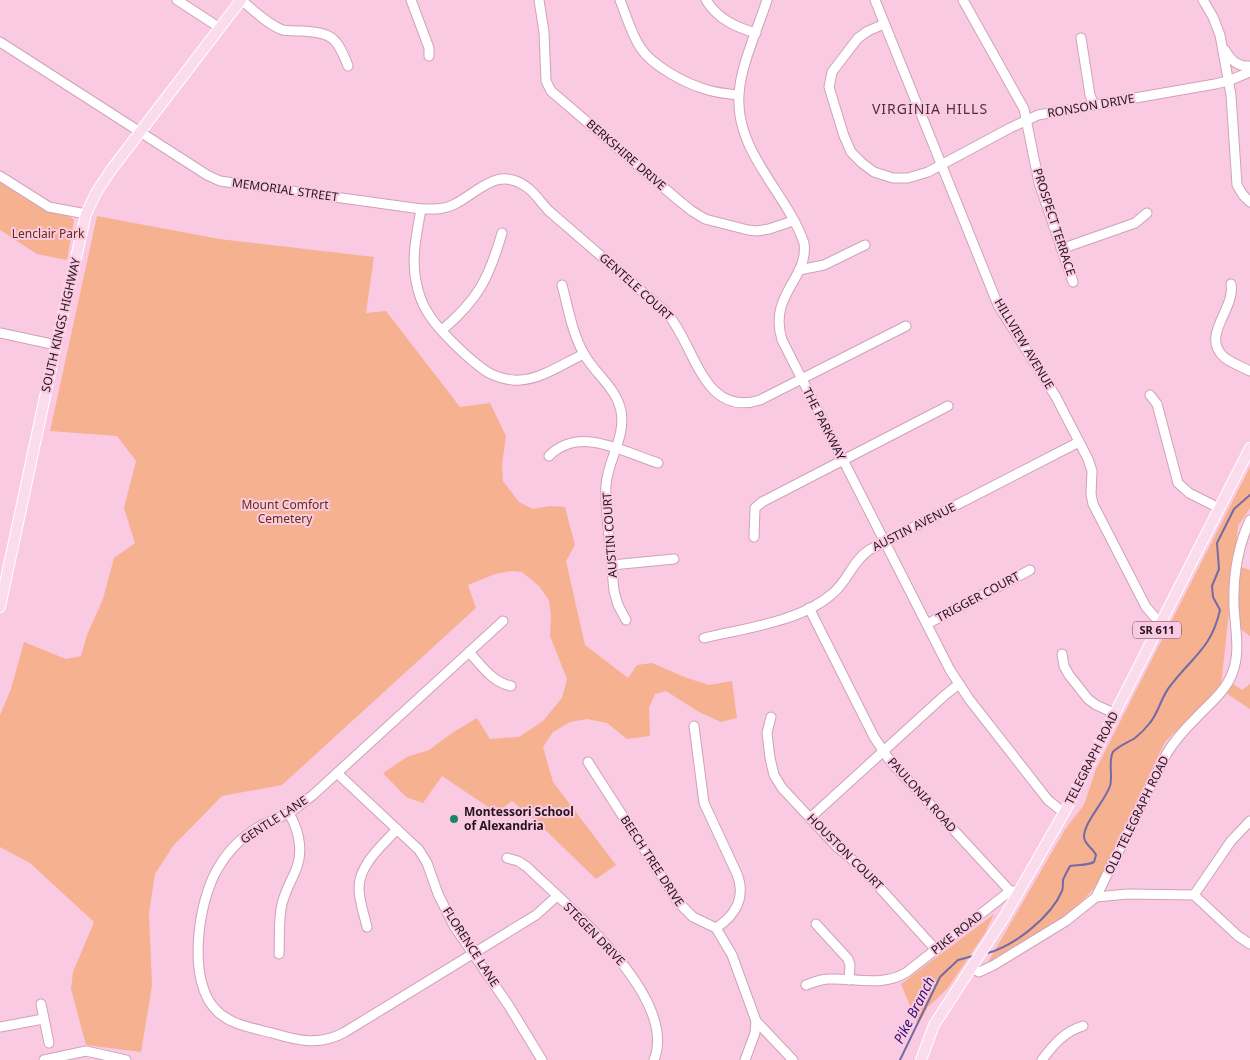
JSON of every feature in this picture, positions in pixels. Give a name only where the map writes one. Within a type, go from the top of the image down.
[{"type":"main road","name":"SOUTH KINGS HIGHWAY","points":[[0,607],[86,214],[100,185],[241,0]]},
{"type":"main road","name":"TELEGRAPH ROAD","points":[[921,1060],[934,1025],[1003,919],[1015,891],[1064,813],[1250,448]]},
{"type":"street","points":[[177,0],[220,28]]},
{"type":"street","points":[[241,0],[277,28],[289,31],[320,32],[330,36],[339,45],[348,66]]},
{"type":"street","points":[[411,0],[429,48],[429,56]]},
{"type":"street","name":"BERKSHIRE DRIVE","points":[[539,0],[544,32],[546,81],[550,90],[677,199],[699,215],[713,221],[757,231],[770,229],[793,221]]},
{"type":"street","points":[[620,0],[636,40],[655,63],[698,87],[714,92],[738,95]]},
{"type":"street","points":[[706,0],[715,12],[726,21],[739,28],[756,33]]},
{"type":"street","name":"THE PARKWAY","points":[[767,0],[741,80],[738,95],[740,118],[747,140],[802,236],[805,249],[799,270],[782,302],[779,312],[778,326],[782,340],[884,542],[959,684],[1048,800],[1064,813]]},
{"type":"street","name":"HILLVIEW AVENUE","points":[[875,0],[998,305],[1056,397],[1088,459],[1092,471],[1091,494],[1093,504],[1146,607],[1160,623]]},
{"type":"street","name":"PROSPECT TERRACE","points":[[963,0],[1024,109],[1039,183],[1073,282]]},
{"type":"street","points":[[1203,0],[1215,22],[1222,46],[1230,95],[1236,178],[1240,191],[1250,202]]},
{"type":"street","name":"RONSON DRIVE","points":[[884,24],[861,35],[830,76],[830,90],[846,142],[851,152],[874,172],[888,177],[916,176],[942,165],[1038,115],[1228,82],[1250,72]]},
{"type":"street","points":[[1081,38],[1090,95],[1094,105]]},
{"type":"street","name":"MEMORIAL STREET","points":[[0,42],[207,175],[231,183],[421,209],[436,209],[450,206],[488,182],[502,179],[511,180]]},
{"type":"street","points":[[1222,46],[1233,62],[1244,67],[1250,66]]},
{"type":"street","points":[[0,176],[49,207],[86,214]]},
{"type":"street","name":"GENTELE COURT","points":[[511,180],[528,188],[549,211],[667,313],[681,333],[707,383],[720,396],[736,403],[752,403],[767,397],[906,326]]},
{"type":"street","points":[[421,209],[414,256],[416,280],[420,296],[426,311],[442,330],[482,368],[495,376],[521,380],[533,378],[584,354]]},
{"type":"street","points":[[1061,249],[1135,223],[1147,212]]},
{"type":"street","points":[[442,330],[467,307],[480,290],[502,233]]},
{"type":"street","points":[[799,270],[824,265],[865,245]]},
{"type":"street","points":[[1232,284],[1231,298],[1218,326],[1217,347],[1223,356],[1250,371]]},
{"type":"street","name":"AUSTIN COURT","points":[[562,285],[578,341],[584,354],[595,370],[612,388],[620,405],[622,422],[620,438],[607,476],[606,486],[616,598],[626,620]]},
{"type":"street","points":[[0,333],[56,345]]},
{"type":"street","points":[[1150,395],[1157,404],[1178,483],[1188,493],[1219,508]]},
{"type":"street","points":[[754,537],[755,508],[762,502],[948,406]]},
{"type":"street","points":[[549,456],[563,445],[592,442],[616,448],[658,464]]},
{"type":"street","name":"AUSTIN AVENUE","points":[[704,638],[791,616],[809,608],[833,593],[851,567],[864,554],[1079,442]]},
{"type":"street","name":"OLD TELEGRAPH ROAD","points":[[971,968],[979,972],[994,965],[1066,921],[1096,897],[1167,753],[1180,736],[1218,696],[1232,674],[1237,652],[1234,604],[1235,575],[1240,550],[1250,520]]},
{"type":"street","points":[[612,565],[674,559]]},
{"type":"street","name":"TRIGGER COURT","points":[[927,624],[1030,570]]},
{"type":"street","name":"PAULONIA ROAD","points":[[809,608],[874,736],[890,760],[1015,891]]},
{"type":"street","name":"GENTLE LANE","points":[[504,621],[313,795],[289,813],[257,828],[236,845],[218,867],[206,894],[200,924],[200,977],[206,998],[221,1015],[238,1024],[295,1040],[312,1042],[328,1040],[345,1032],[474,954],[536,915],[557,896]]},
{"type":"street","points":[[469,652],[493,678],[511,686]]},
{"type":"street","points":[[1062,654],[1064,666],[1088,699],[1114,713]]},
{"type":"street","points":[[810,818],[944,695],[959,684]]},
{"type":"street","name":"HOUSTON COURT","points":[[771,717],[767,738],[773,771],[782,788],[837,847],[861,867],[936,950]]},
{"type":"street","points":[[694,726],[704,803],[741,886],[740,901],[736,910],[727,922],[716,928],[732,955],[756,1021],[756,1033],[745,1060]]},
{"type":"street","name":"BEECH TREE DRIVE","points":[[588,762],[678,902],[693,917],[716,928]]},
{"type":"street","name":"FLORENCE LANE","points":[[337,773],[414,844],[424,856],[446,911],[542,1060]]},
{"type":"street","points":[[279,954],[281,907],[286,889],[297,868],[300,851],[298,832],[289,813]]},
{"type":"street","points":[[1194,895],[1231,841],[1250,821]]},
{"type":"street","points":[[367,927],[359,890],[361,875],[368,862],[397,829]]},
{"type":"street","name":"STEGEN DRIVE","points":[[507,858],[522,863],[557,896],[604,942],[631,975],[648,1006],[657,1030],[658,1047],[654,1060]]},
{"type":"street","name":"PIKE ROAD","points":[[806,985],[823,980],[882,981],[896,979],[1015,891]]},
{"type":"street","points":[[1096,897],[1128,894],[1194,895],[1238,936],[1250,944]]},
{"type":"street","points":[[816,924],[848,959],[850,965],[849,980]]},
{"type":"street","points":[[41,1004],[49,1043]]},
{"type":"street","points":[[0,1027],[44,1019]]},
{"type":"street","points":[[756,1021],[793,1060]]},
{"type":"street","points":[[1042,1060],[1069,1031],[1083,1026]]},
{"type":"street","points":[[44,1060],[86,1052],[126,1060]]},
{"type":"green space","name":"Lenclair Park","points":[[0,182],[38,206],[48,211],[68,216],[74,220],[67,260],[37,254],[0,230]]},
{"type":"green space","name":"Mount Comfort Cemetery","points":[[97,216],[219,239],[374,257],[366,313],[386,311],[460,407],[490,403],[506,436],[502,465],[503,481],[519,502],[533,509],[549,506],[565,507],[575,545],[566,561],[585,645],[628,678],[637,665],[652,663],[709,685],[732,681],[737,718],[721,722],[699,712],[666,691],[655,694],[649,708],[650,736],[627,739],[607,723],[587,719],[570,722],[553,732],[543,747],[553,782],[616,865],[596,879],[536,821],[512,801],[497,813],[442,776],[423,803],[406,797],[383,773],[407,757],[429,750],[477,718],[490,739],[519,737],[543,721],[562,698],[567,679],[550,636],[551,616],[549,600],[539,586],[522,572],[511,571],[495,574],[468,585],[476,608],[282,785],[222,796],[173,846],[155,874],[149,913],[152,986],[141,1052],[86,1045],[71,989],[73,972],[94,922],[30,863],[0,847],[0,715],[11,689],[24,642],[66,659],[81,656],[87,635],[103,599],[114,558],[135,543],[124,508],[136,461],[117,436],[50,431]]},
{"type":"green space","points":[[1250,467],[1250,508],[1238,526],[1221,686],[1165,742],[1097,885],[1068,916],[984,969],[1066,828],[1084,805],[1096,769]]},
{"type":"green space","points":[[1241,567],[1250,570],[1250,636],[1239,628],[1236,606]]},
{"type":"green space","points":[[1233,684],[1242,690],[1250,684],[1250,709],[1226,693]]},
{"type":"green space","points":[[994,914],[985,933],[947,989],[928,1007],[918,1025],[901,984]]},
{"type":"waterway","name":"Pike Branch","points":[[988,953],[1009,944],[1041,920],[1057,901],[1062,891],[1063,880],[1070,866],[1094,862],[1096,855],[1085,842],[1085,831],[1110,786],[1113,752],[1135,738],[1147,726],[1155,715],[1168,689],[1212,634],[1220,610],[1213,597],[1212,586],[1219,569],[1217,543],[1234,509],[1250,495]]},
{"type":"waterway","name":"Pike Branch","points":[[900,1060],[940,977],[958,960],[973,956]]},
{"type":"place","name":"Montessori School of Alexandria","points":[[454,819]]},
{"type":"district","name":"VIRGINIA HILLS","points":[[930,109]]}]
